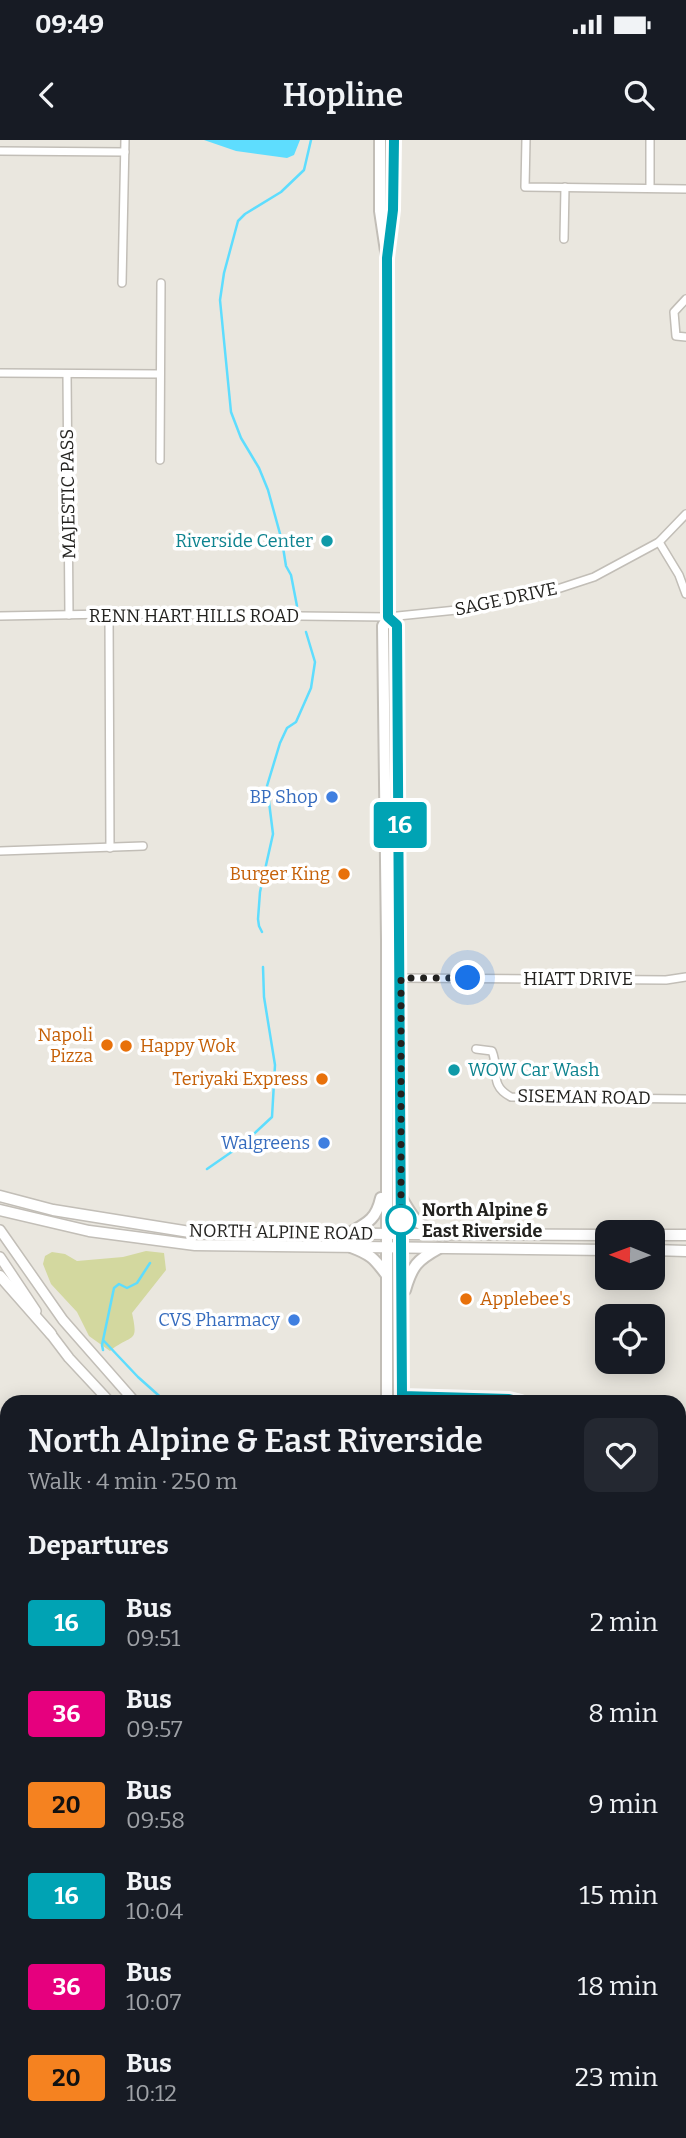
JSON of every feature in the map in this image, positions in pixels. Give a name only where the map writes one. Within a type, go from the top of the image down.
[{"type":"main road","points":[[380,140],[380,211],[387,258]]},
{"type":"main road","points":[[387,1395],[387,978],[383,626],[388,617],[387,258],[393,210],[394,140]]},
{"type":"main road","points":[[388,617],[397,625],[402,1395]]},
{"type":"main road","points":[[348,1234],[370,1221],[378,1211],[386,1178]]},
{"type":"main road","name":"NORTH ALPINE ROAD","points":[[0,1196],[65,1212],[195,1233],[595,1235]]},
{"type":"main road","points":[[401,1197],[414,1220],[446,1235]]},
{"type":"main road","name":"NORTH ALPINE ROAD","points":[[0,1210],[89,1231],[195,1245],[595,1250]]},
{"type":"main road","points":[[665,1235],[686,1235]]},
{"type":"main road","points":[[525,1236],[525,1248]]},
{"type":"main road","points":[[351,1247],[368,1253],[386,1275]]},
{"type":"main road","points":[[402,1303],[410,1273],[419,1259],[439,1248]]},
{"type":"main road","points":[[665,1250],[686,1251]]},
{"type":"main road","points":[[0,1276],[51,1334]]},
{"type":"street","points":[[122,283],[125,140]]},
{"type":"street","points":[[526,140],[525,187],[686,189]]},
{"type":"street","points":[[650,140],[650,188]]},
{"type":"street","points":[[0,151],[124,152]]},
{"type":"street","points":[[564,239],[565,187]]},
{"type":"street","points":[[160,460],[161,283]]},
{"type":"street","points":[[686,299],[674,312],[676,336],[686,337]]},
{"type":"street","points":[[0,373],[160,374]]},
{"type":"street","name":"MAJESTIC PASS","points":[[67,374],[69,615]]},
{"type":"street","name":"SAGE DRIVE","points":[[388,617],[476,608],[539,595],[594,577],[659,542],[686,514]]},
{"type":"street","points":[[659,542],[679,575],[686,594]]},
{"type":"street","points":[[109,614],[110,848]]},
{"type":"street","name":"RENN HART HILLS ROAD","points":[[0,616],[109,614],[388,617]]},
{"type":"street","points":[[0,850],[143,846]]},
{"type":"street","name":"HIATT DRIVE","points":[[387,978],[666,980],[686,977]]},
{"type":"street","name":"SISEMAN ROAD","points":[[476,1049],[492,1051],[496,1082],[503,1093],[511,1097],[686,1099]]},
{"type":"street","points":[[0,1230],[63,1320],[129,1395]]},
{"type":"street","points":[[0,1257],[51,1334],[103,1395]]},
{"type":"green space","points":[[146,1251],[164,1253],[166,1270],[132,1313],[135,1330],[132,1337],[110,1351],[89,1336],[77,1312],[51,1284],[43,1264],[45,1256],[52,1252],[65,1254],[77,1261],[123,1257]]},
{"type":"water","points":[[204,140],[300,140],[294,155],[287,158],[236,151]]},
{"type":"waterway","points":[[297,606],[268,490],[259,468],[241,438],[231,412],[220,300],[238,221],[281,192],[304,170],[311,140]]},
{"type":"waterway","points":[[262,932],[258,919],[260,892],[273,834],[267,786],[280,743],[287,728],[296,722],[311,688],[315,662],[306,632]]},
{"type":"waterway","points":[[207,1169],[243,1144],[272,1117],[275,1065],[264,997],[263,967]]},
{"type":"waterway","points":[[103,1350],[114,1288],[119,1284],[127,1288],[137,1283],[150,1263]]},
{"type":"waterway","points":[[104,1341],[158,1395]]},
{"type":"bus line","name":"16","points":[[394,140],[393,210],[387,258],[388,617],[397,625],[402,1395]]},
{"type":"place","name":"Riverside Center","points":[[327,541]]},
{"type":"place","name":"BP Shop","points":[[332,797]]},
{"type":"place","name":"Burger King","points":[[344,874]]},
{"type":"place","name":"Napoli Pizza","points":[[107,1045]]},
{"type":"place","name":"Happy Wok","points":[[126,1046]]},
{"type":"place","name":"WOW Car Wash","points":[[454,1070]]},
{"type":"place","name":"Teriyaki Express","points":[[322,1079]]},
{"type":"place","name":"Walgreens","points":[[324,1143]]},
{"type":"place","name":"North Alpine & East Riverside","points":[[401,1220]]},
{"type":"place","name":"Applebee's","points":[[466,1299]]},
{"type":"place","name":"CVS Pharmacy","points":[[294,1320]]},
{"type":"route","points":[[401,1220],[401,978],[468,978]]}]
